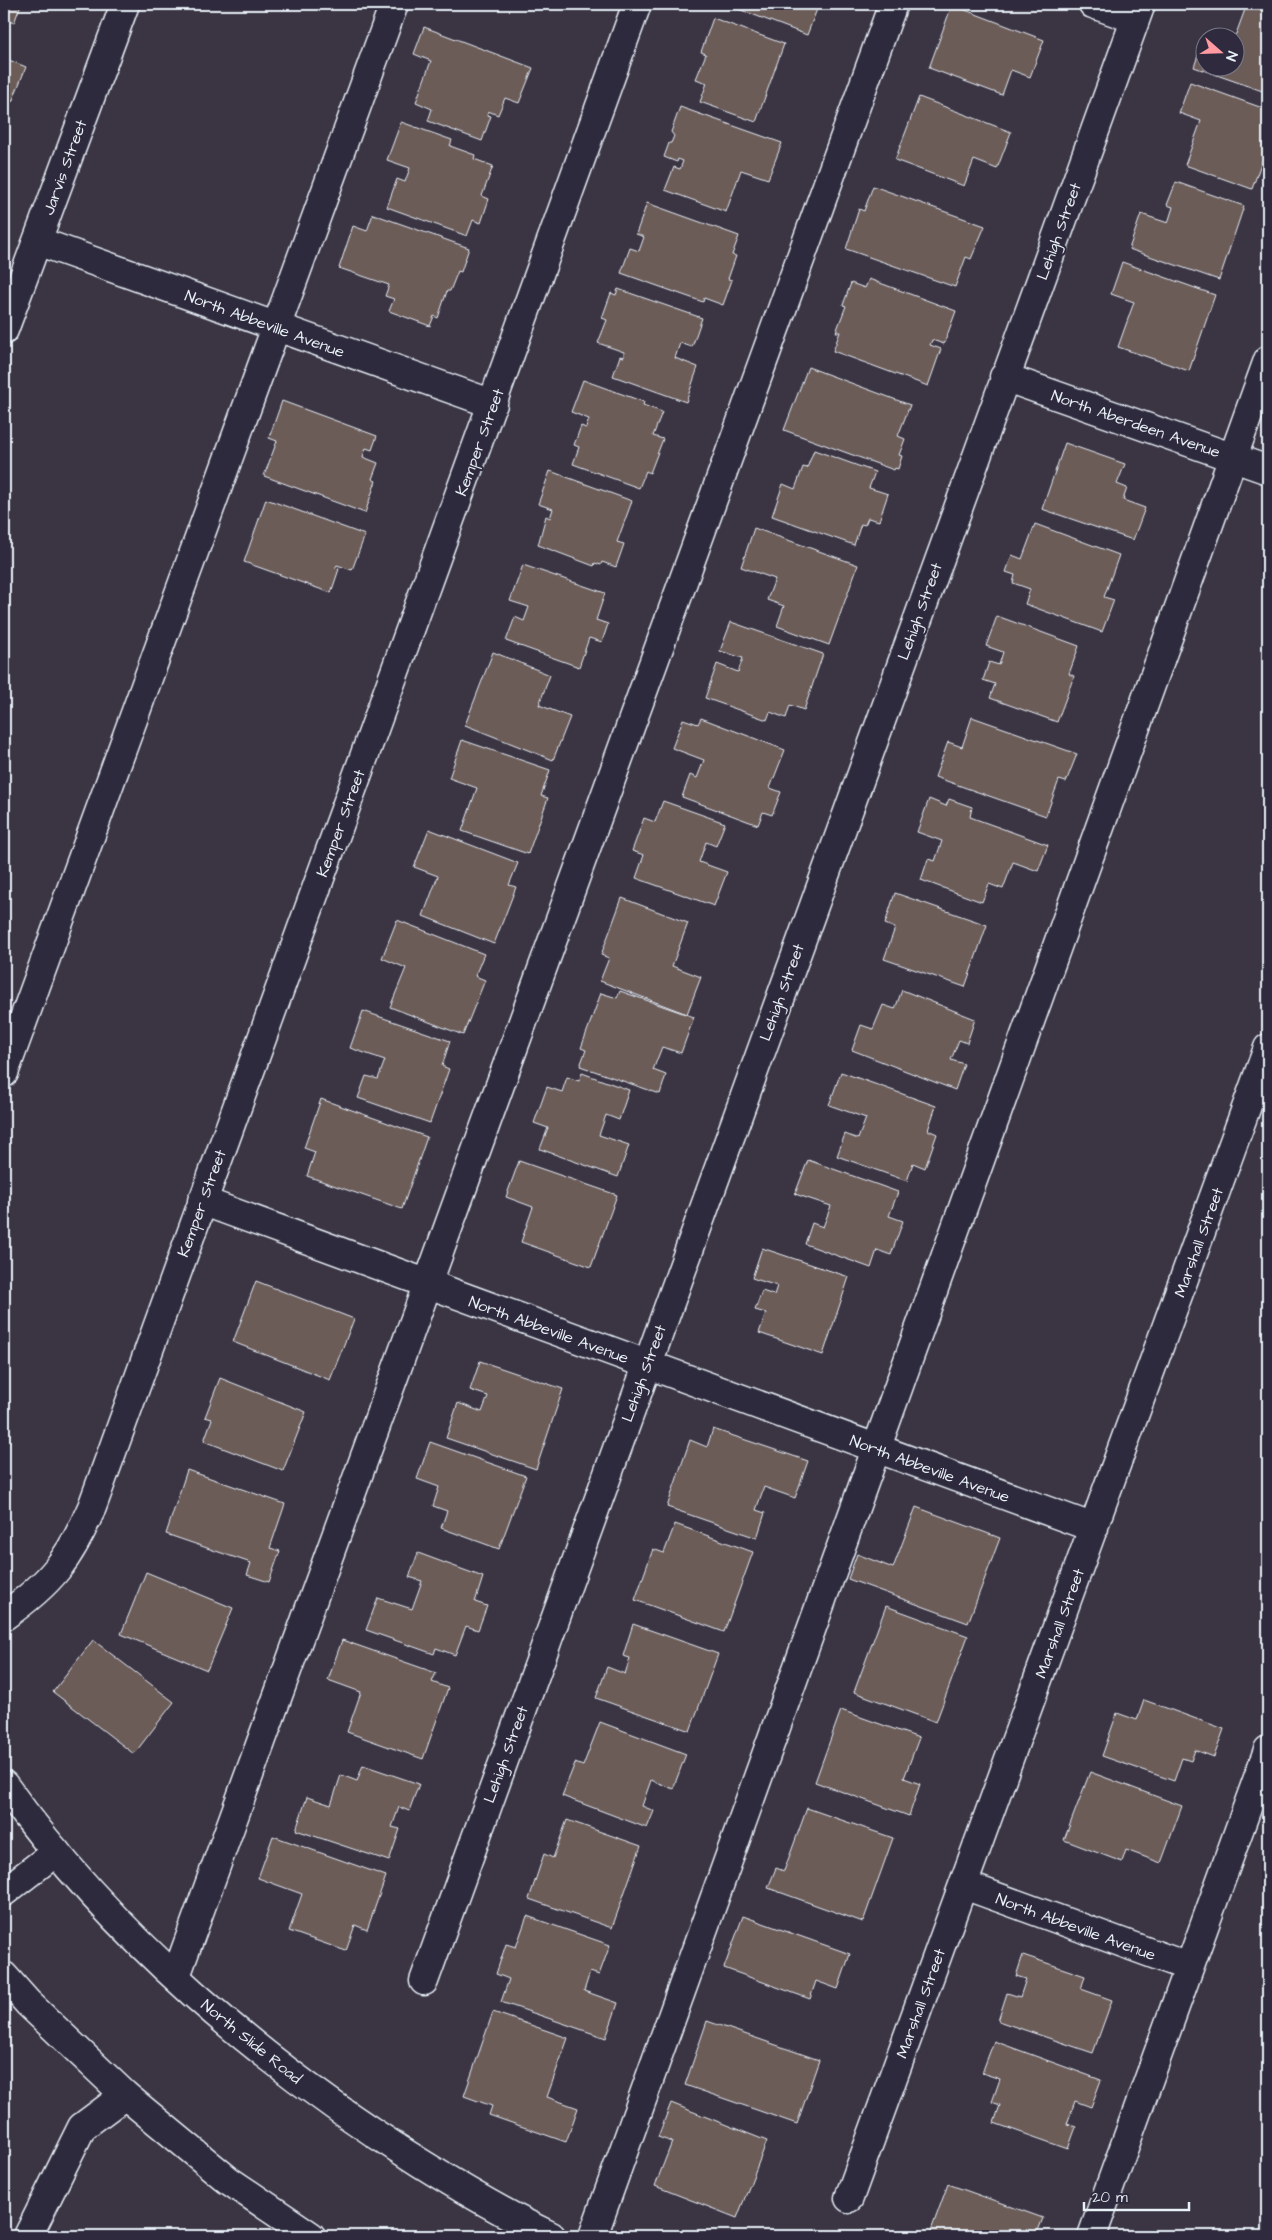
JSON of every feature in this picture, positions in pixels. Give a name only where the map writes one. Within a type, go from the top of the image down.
[{"type":"street","name":"Jarvis Street","points":[[4,330],[125,4]]},
{"type":"street","points":[[4,1073],[394,4]]},
{"type":"street","name":"Kemper Street","points":[[4,1616],[34,1595],[52,1577],[80,1536],[637,4]]},
{"type":"street","points":[[176,1976],[893,4]]},
{"type":"street","points":[[1093,4],[1138,12]]},
{"type":"street","name":"Lehigh Street","points":[[424,1981],[646,1364],[1138,12]]},
{"type":"street","name":"North Abbeville Avenue","points":[[37,241],[493,404]]},
{"type":"street","points":[[593,2236],[1268,360]]},
{"type":"street","name":"North Aberdeen Avenue","points":[[1004,377],[1268,470]]},
{"type":"street","name":"Marshall Street","points":[[849,2198],[1268,1048]]},
{"type":"street","name":"North Abbeville Avenue","points":[[202,1201],[1094,1528]]},
{"type":"street","points":[[1092,2236],[1268,1750]]},
{"type":"street","name":"North Slide Road","points":[[4,1785],[56,1852],[127,1929],[176,1976],[276,2063],[357,2123],[454,2183],[551,2236]]},
{"type":"street","points":[[4,1892],[56,1852]]},
{"type":"street","name":"North Abbeville Avenue","points":[[964,1885],[1190,1967]]},
{"type":"street","points":[[4,1976],[28,2003],[125,2095],[228,2180],[311,2236]]},
{"type":"street","points":[[28,2236],[82,2127],[125,2095]]},
{"type":"building","points":[[4,4],[21,4],[14,23],[4,19]]},
{"type":"building","points":[[725,4],[819,4],[807,35]]},
{"type":"building","points":[[1247,4],[1256,4],[1268,8],[1268,93],[1225,78],[1244,78],[1244,28],[1238,28]]},
{"type":"building","points":[[952,5],[1044,40],[1030,77],[1011,70],[1002,95],[929,68]]},
{"type":"building","points":[[713,18],[784,44],[756,122],[700,102],[707,83],[696,79],[706,54],[701,52]]},
{"type":"building","points":[[424,27],[533,68],[519,103],[505,98],[498,115],[488,111],[487,115],[491,116],[482,141],[428,121],[432,109],[416,102],[431,61],[414,54]]},
{"type":"building","points":[[4,58],[26,67],[12,102],[4,99]]},
{"type":"building","points":[[1190,82],[1268,110],[1268,144],[1252,189],[1185,165],[1201,121],[1179,113]]},
{"type":"building","points":[[919,97],[1011,132],[997,169],[974,160],[964,186],[895,160]]},
{"type":"building","points":[[680,107],[782,143],[768,179],[741,170],[726,212],[665,190],[674,167],[680,169],[683,161],[678,159],[677,162],[664,157],[669,143],[671,143],[674,136],[671,132]]},
{"type":"building","points":[[401,122],[452,140],[450,146],[475,155],[474,159],[493,166],[482,196],[489,199],[481,223],[473,220],[467,236],[387,207],[397,179],[405,182],[410,168],[387,160]]},
{"type":"building","points":[[1176,182],[1244,206],[1219,280],[1129,249],[1141,214],[1168,223],[1173,207],[1167,205]]},
{"type":"building","points":[[873,186],[985,226],[971,259],[966,257],[955,287],[846,249],[859,209],[864,211]]},
{"type":"building","points":[[647,203],[739,236],[732,255],[736,256],[728,279],[732,280],[723,305],[704,298],[703,302],[621,273],[630,248],[639,251],[644,237],[636,234]]},
{"type":"building","points":[[373,214],[469,248],[461,272],[458,271],[450,291],[447,291],[438,318],[434,316],[430,326],[389,311],[394,299],[385,296],[389,285],[339,268],[353,226],[367,231]]},
{"type":"building","points":[[1122,262],[1215,295],[1189,371],[1118,347],[1134,302],[1111,294]]},
{"type":"building","points":[[869,279],[956,311],[944,344],[932,340],[930,345],[941,349],[928,386],[833,351],[840,332],[836,332],[846,306],[843,305],[851,283],[865,288]]},
{"type":"building","points":[[618,289],[702,318],[692,347],[680,343],[675,358],[698,367],[686,402],[613,376],[620,356],[624,357],[624,352],[598,343],[607,320],[602,318],[611,293],[616,295]]},
{"type":"building","points":[[808,367],[910,405],[898,436],[905,439],[899,455],[902,456],[898,469],[895,468],[894,470],[784,430]]},
{"type":"building","points":[[583,380],[644,402],[643,405],[662,412],[653,436],[663,439],[650,473],[646,471],[639,488],[573,464],[579,447],[574,445],[581,426],[586,428],[589,419],[571,412]]},
{"type":"building","points":[[282,401],[377,436],[372,450],[366,448],[363,457],[378,463],[372,479],[376,481],[365,513],[264,476],[277,441],[269,438]]},
{"type":"building","points":[[1065,443],[1125,464],[1117,484],[1127,488],[1123,500],[1145,508],[1133,540],[1042,509]]},
{"type":"building","points":[[814,450],[875,472],[869,488],[888,494],[879,521],[868,518],[865,525],[861,524],[854,545],[772,516],[783,484],[795,489],[803,467],[807,468]]},
{"type":"building","points":[[550,471],[632,501],[617,542],[624,544],[616,567],[602,562],[601,565],[595,563],[594,566],[538,545],[546,516],[550,518],[553,509],[538,504]]},
{"type":"building","points":[[266,499],[365,535],[352,570],[337,565],[335,568],[339,569],[331,593],[244,562]]},
{"type":"building","points":[[1035,524],[1119,555],[1104,597],[1114,600],[1102,632],[1025,604],[1030,589],[1013,583],[1015,575],[1006,572],[1012,555],[1022,559]]},
{"type":"building","points":[[754,528],[858,565],[829,645],[777,626],[784,606],[767,600],[775,579],[741,567]]},
{"type":"building","points":[[523,565],[605,593],[596,620],[608,624],[602,642],[589,638],[579,667],[506,641],[515,617],[524,621],[529,607],[510,601]]},
{"type":"building","points":[[997,616],[1079,646],[1069,674],[1074,676],[1057,722],[990,698],[995,684],[983,680],[989,662],[999,665],[1003,652],[986,646]]},
{"type":"building","points":[[731,622],[823,654],[804,710],[790,705],[786,718],[770,712],[767,720],[705,698],[717,664],[738,672],[743,658],[720,651]]},
{"type":"building","points":[[493,652],[550,675],[539,705],[570,717],[553,760],[465,725]]},
{"type":"building","points":[[972,717],[1077,754],[1066,782],[1059,780],[1046,816],[935,777],[948,742],[962,747]]},
{"type":"building","points":[[701,718],[785,750],[770,788],[781,792],[772,815],[763,812],[758,825],[682,797],[690,775],[697,778],[704,760],[672,748],[683,719],[698,724]]},
{"type":"building","points":[[462,740],[550,770],[541,796],[548,798],[528,854],[462,831],[477,788],[449,778]]},
{"type":"building","points":[[929,799],[946,806],[949,799],[972,807],[970,817],[1048,845],[1038,871],[1013,862],[1003,889],[989,884],[982,902],[921,880],[928,859],[935,861],[942,841],[917,832]]},
{"type":"building","points":[[663,801],[725,823],[716,846],[706,842],[699,862],[727,872],[714,906],[636,878],[644,855],[632,851],[644,818],[655,822]]},
{"type":"building","points":[[429,829],[518,863],[509,885],[516,887],[494,944],[423,916],[438,876],[414,867]]},
{"type":"building","points":[[895,893],[987,925],[965,987],[884,959],[895,928],[885,924]]},
{"type":"building","points":[[622,898],[688,923],[672,966],[701,977],[687,1014],[600,981],[609,958],[601,955]]},
{"type":"building","points":[[397,920],[484,954],[475,976],[485,980],[463,1035],[390,1007],[406,968],[382,958]]},
{"type":"building","points":[[902,990],[975,1019],[967,1043],[959,1040],[951,1060],[964,1064],[955,1090],[852,1050],[861,1025],[873,1029],[883,1005],[895,1009]]},
{"type":"building","points":[[620,991],[694,1017],[681,1053],[662,1047],[653,1070],[666,1075],[660,1094],[580,1066],[586,1050],[581,1048],[601,993],[617,998]]},
{"type":"building","points":[[363,1011],[450,1041],[442,1066],[449,1069],[430,1123],[358,1098],[366,1076],[378,1079],[385,1060],[350,1048]]},
{"type":"building","points":[[841,1072],[936,1106],[928,1130],[937,1134],[925,1168],[913,1163],[907,1181],[837,1156],[845,1134],[858,1139],[866,1118],[829,1105]]},
{"type":"building","points":[[582,1073],[629,1090],[619,1120],[606,1115],[599,1135],[629,1145],[618,1177],[540,1149],[548,1128],[534,1123],[547,1087],[562,1092],[567,1077],[579,1081]]},
{"type":"building","points":[[321,1099],[427,1137],[402,1209],[307,1176],[315,1152],[304,1148]]},
{"type":"building","points":[[808,1160],[898,1192],[889,1216],[903,1221],[891,1255],[877,1250],[871,1268],[805,1244],[812,1223],[823,1227],[831,1206],[795,1194]]},
{"type":"building","points":[[519,1161],[617,1195],[591,1267],[521,1242],[533,1207],[506,1197]]},
{"type":"building","points":[[762,1248],[849,1277],[823,1355],[759,1333],[766,1313],[755,1310],[762,1291],[774,1295],[777,1286],[752,1278]]},
{"type":"building","points":[[256,1281],[354,1319],[330,1380],[233,1342]]},
{"type":"building","points":[[480,1361],[563,1389],[536,1469],[446,1438],[458,1403],[482,1412],[488,1396],[470,1390]]},
{"type":"building","points":[[220,1378],[306,1412],[283,1471],[204,1441],[212,1419],[205,1417]]},
{"type":"building","points":[[713,1429],[808,1461],[795,1498],[764,1487],[756,1510],[765,1513],[757,1538],[667,1507],[690,1440],[707,1447]]},
{"type":"building","points":[[430,1442],[526,1476],[499,1549],[441,1528],[447,1511],[433,1506],[439,1487],[417,1479]]},
{"type":"building","points":[[187,1470],[285,1504],[270,1548],[280,1551],[269,1582],[247,1575],[251,1563],[166,1534]]},
{"type":"building","points":[[916,1507],[1000,1538],[968,1623],[848,1579],[857,1554],[893,1568]]},
{"type":"building","points":[[675,1524],[753,1552],[724,1632],[635,1600],[653,1549],[664,1553]]},
{"type":"building","points":[[418,1553],[483,1577],[475,1602],[487,1606],[478,1630],[466,1626],[455,1655],[436,1648],[434,1654],[366,1630],[378,1598],[412,1609],[422,1581],[409,1577]]},
{"type":"building","points":[[146,1572],[233,1608],[207,1670],[121,1634]]},
{"type":"building","points":[[886,1606],[968,1636],[936,1722],[854,1692]]},
{"type":"building","points":[[633,1624],[718,1654],[690,1731],[596,1698],[607,1667],[625,1674],[630,1658],[623,1656]]},
{"type":"building","points":[[93,1640],[174,1702],[134,1754],[53,1692]]},
{"type":"building","points":[[342,1640],[436,1673],[432,1682],[448,1688],[423,1759],[347,1732],[361,1692],[328,1680]]},
{"type":"building","points":[[1144,1700],[1224,1729],[1214,1757],[1195,1750],[1191,1761],[1182,1758],[1174,1781],[1102,1756],[1117,1713],[1137,1720]]},
{"type":"building","points":[[841,1710],[919,1738],[904,1778],[920,1784],[909,1816],[815,1782]]},
{"type":"building","points":[[600,1722],[686,1754],[673,1789],[651,1780],[642,1806],[654,1811],[647,1828],[562,1796],[575,1763],[583,1766]]},
{"type":"building","points":[[363,1765],[419,1784],[409,1811],[399,1807],[392,1827],[400,1829],[389,1861],[296,1830],[307,1797],[331,1805],[341,1775],[357,1781]]},
{"type":"building","points":[[1090,1772],[1182,1806],[1161,1863],[1126,1850],[1122,1862],[1064,1840]]},
{"type":"building","points":[[807,1808],[893,1838],[863,1922],[768,1888],[776,1868],[784,1871]]},
{"type":"building","points":[[567,1820],[641,1846],[612,1928],[529,1899],[544,1854],[553,1858]]},
{"type":"building","points":[[273,1836],[386,1876],[367,1930],[355,1925],[346,1951],[289,1931],[302,1894],[258,1878]]},
{"type":"building","points":[[527,1916],[610,1945],[599,1975],[590,1972],[584,1991],[618,2003],[606,2038],[501,2002],[509,1979],[496,1974],[506,1944],[516,1947]]},
{"type":"building","points":[[743,1916],[850,1954],[838,1989],[816,1981],[810,1999],[724,1968]]},
{"type":"building","points":[[1023,1955],[1085,1976],[1081,1989],[1112,2000],[1093,2053],[998,2021],[1007,1993],[1020,1997],[1026,1979],[1016,1976]]},
{"type":"building","points":[[493,2012],[568,2038],[547,2097],[578,2108],[566,2142],[489,2115],[492,2106],[464,2096]]},
{"type":"building","points":[[707,2021],[819,2060],[797,2124],[685,2085]]},
{"type":"building","points":[[994,2041],[1101,2080],[1091,2107],[1075,2101],[1067,2124],[1076,2127],[1068,2149],[994,2123],[1000,2105],[992,2102],[1000,2079],[982,2073]]},
{"type":"building","points":[[671,2103],[767,2141],[737,2218],[655,2186],[672,2142],[658,2137]]},
{"type":"building","points":[[948,2184],[1043,2218],[1036,2236],[929,2236]]}]
